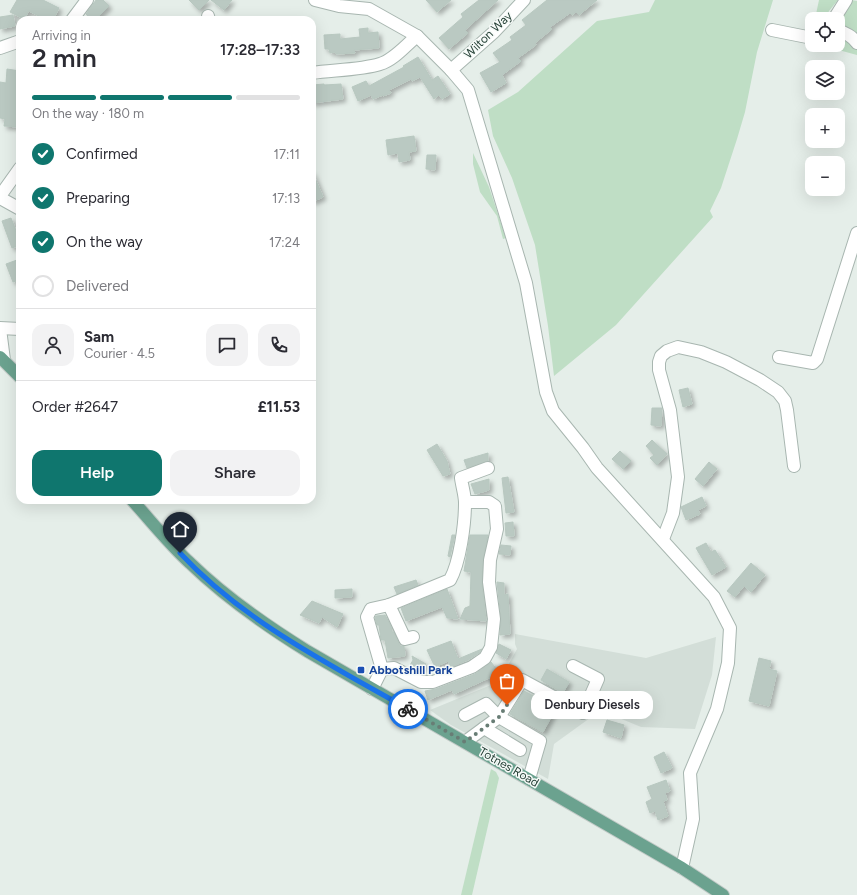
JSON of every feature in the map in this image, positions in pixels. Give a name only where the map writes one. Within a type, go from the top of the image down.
[{"type":"main road","points":[[2,358],[16,373]]},
{"type":"main road","name":"Totnes Road","points":[[136,504],[189,562],[224,593],[265,625],[372,689],[682,868],[723,895]]},
{"type":"street","points":[[75,16],[86,0]]},
{"type":"street","points":[[315,0],[339,6],[369,9],[417,36],[451,70],[468,90],[526,283],[546,392],[553,411],[597,468],[714,597],[730,628],[728,663],[717,709],[690,773],[693,819],[682,868]]},
{"type":"street","name":"Wilton Way","points":[[451,70],[494,32],[524,0]]},
{"type":"street","points":[[838,12],[846,0]]},
{"type":"street","points":[[772,30],[805,37]]},
{"type":"street","points":[[845,33],[854,39],[857,43]]},
{"type":"street","points":[[316,72],[361,68],[381,64],[390,59],[417,36]]},
{"type":"street","points":[[0,48],[16,42]]},
{"type":"street","points":[[16,174],[0,197],[16,207]]},
{"type":"street","points":[[778,357],[814,363],[817,359],[857,233]]},
{"type":"street","points":[[2,358],[0,328],[16,329]]},
{"type":"street","points":[[663,539],[673,513],[678,477],[670,410],[659,370],[661,356],[667,351],[678,347],[701,352],[742,371],[778,392],[784,401],[787,410],[794,466]]},
{"type":"street","points":[[372,689],[382,669],[367,617],[371,609],[389,605],[450,580],[455,570],[463,527],[465,502],[461,478],[488,468]]},
{"type":"street","points":[[382,669],[394,668],[421,682],[433,682],[472,666],[485,658],[491,647],[494,619],[489,582],[490,560],[497,529],[495,506],[489,502],[465,502]]},
{"type":"street","points":[[389,605],[405,639],[413,637]]},
{"type":"street","points":[[465,742],[499,717],[522,680],[583,713],[598,679],[573,666]]},
{"type":"street","points":[[465,714],[486,704],[499,717],[540,741],[529,779]]},
{"type":"street","points":[[484,728],[520,750]]},
{"type":"shaded area","points":[[515,634],[646,658],[716,637],[712,675],[695,729],[641,727],[607,713],[590,718],[554,744],[548,779],[451,725],[430,710],[491,685],[504,673],[517,649],[515,644]]},
{"type":"green space","points":[[655,0],[773,0],[757,52],[745,112],[737,139],[721,188],[710,211],[713,217],[616,325],[554,376],[548,326],[535,245],[512,178],[493,136],[488,110],[518,92],[597,21],[649,12]]},
{"type":"green space","points":[[819,0],[838,0],[828,12],[816,12]]},
{"type":"green space","points":[[851,0],[857,1],[857,38],[845,28],[845,12]]},
{"type":"green space","points":[[845,38],[857,48],[857,55],[845,52]]},
{"type":"green space","points":[[473,153],[489,187],[506,238],[503,239],[497,216],[480,192],[473,164]]},
{"type":"green space","points":[[491,769],[496,772],[499,778],[472,895],[461,895]]},
{"type":"building","points":[[17,0],[43,0],[59,8],[55,16],[38,16],[29,11],[26,16],[18,16],[10,12]]},
{"type":"building","points":[[96,0],[103,0],[109,6],[99,16],[88,16],[86,14]]},
{"type":"building","points":[[189,0],[209,0],[199,10]]},
{"type":"building","points":[[211,0],[232,0],[224,10]]},
{"type":"building","points":[[426,0],[451,0],[437,12]]},
{"type":"building","points":[[479,0],[498,0],[465,30],[468,33],[449,49],[439,38],[463,17],[461,14]]},
{"type":"building","points":[[547,0],[597,0],[579,15],[576,12],[572,15],[570,13],[550,27],[552,29],[535,43],[536,45],[518,58],[521,61],[502,75],[506,83],[491,92],[480,73],[500,62],[493,53],[512,40],[510,37],[526,25],[522,20]]},
{"type":"building","points":[[13,15],[15,26],[0,29],[0,17]]},
{"type":"building","points":[[368,28],[368,33],[378,32],[379,48],[354,50],[355,53],[336,54],[335,52],[330,53],[329,49],[325,49],[324,35],[340,34],[340,39],[360,37],[359,29]]},
{"type":"building","points":[[418,57],[432,80],[438,76],[450,94],[442,99],[439,95],[434,99],[420,77],[412,81],[411,79],[389,90],[391,93],[373,99],[371,95],[358,101],[352,87],[366,81],[369,86],[404,67],[403,66]]},
{"type":"building","points":[[7,69],[16,70],[16,127],[4,126],[5,119],[0,118],[0,82],[6,83]]},
{"type":"building","points":[[341,84],[343,99],[316,102],[316,85]]},
{"type":"building","points":[[414,136],[416,151],[409,152],[410,160],[399,162],[398,153],[388,155],[386,140]]},
{"type":"building","points":[[427,155],[436,155],[435,170],[426,169]]},
{"type":"building","points":[[316,180],[323,197],[316,200]]},
{"type":"building","points":[[11,218],[16,231],[16,246],[12,248],[2,221]]},
{"type":"building","points":[[16,260],[16,281],[13,282],[6,264]]},
{"type":"building","points":[[688,388],[692,404],[683,407],[679,390]]},
{"type":"building","points":[[652,408],[662,408],[661,426],[651,425]]},
{"type":"building","points":[[652,440],[667,454],[657,465],[650,458],[654,455],[646,446]]},
{"type":"building","points":[[437,444],[447,461],[450,474],[443,476],[427,450]]},
{"type":"building","points":[[620,451],[631,461],[623,469],[612,459]]},
{"type":"building","points":[[488,453],[488,461],[467,468],[464,460]]},
{"type":"building","points":[[709,462],[717,469],[703,486],[695,479]]},
{"type":"building","points":[[508,477],[514,512],[506,513],[502,478]]},
{"type":"building","points":[[489,479],[489,490],[475,494],[471,484]]},
{"type":"building","points":[[702,497],[706,506],[698,510],[700,514],[686,520],[681,507]]},
{"type":"building","points":[[513,522],[514,536],[506,536],[505,523]]},
{"type":"building","points":[[452,535],[455,535],[450,557],[448,556]]},
{"type":"building","points":[[470,535],[488,535],[483,560],[482,582],[486,621],[460,619],[465,608],[470,606],[471,572],[464,571]]},
{"type":"building","points":[[706,543],[711,552],[715,550],[726,567],[712,575],[696,548]]},
{"type":"building","points":[[501,545],[511,546],[510,555],[499,554]]},
{"type":"building","points":[[751,563],[765,575],[751,592],[744,586],[735,597],[727,591]]},
{"type":"building","points":[[416,580],[418,585],[397,594],[394,587]]},
{"type":"building","points":[[497,582],[504,583],[504,595],[508,594],[510,634],[500,635],[501,618]]},
{"type":"building","points":[[352,589],[352,597],[335,598],[335,590]]},
{"type":"building","points":[[447,589],[458,619],[447,618],[442,607],[406,621],[401,608]]},
{"type":"building","points":[[312,601],[343,614],[337,627],[322,617],[319,623],[300,615]]},
{"type":"building","points":[[385,615],[400,646],[404,646],[405,656],[388,658],[385,640],[381,640],[379,625],[377,625],[375,618],[376,616]]},
{"type":"building","points":[[451,641],[458,659],[482,649],[479,653],[468,660],[451,667],[448,661],[435,667],[427,650]]},
{"type":"building","points":[[499,644],[511,650],[506,659],[496,653]]},
{"type":"building","points":[[412,656],[426,664],[422,671],[420,670],[419,672],[409,667],[413,660]]},
{"type":"building","points":[[759,658],[771,661],[769,669],[777,671],[769,706],[749,701]]},
{"type":"building","points":[[491,662],[498,671],[491,677],[454,694],[452,690],[428,700],[425,691],[436,689],[475,674]]},
{"type":"building","points":[[547,669],[569,682],[563,693],[541,680]]},
{"type":"building","points":[[524,691],[556,708],[543,732],[510,714]]},
{"type":"building","points":[[607,720],[624,725],[621,738],[603,732]]},
{"type":"building","points":[[664,752],[672,768],[661,773],[654,757]]},
{"type":"building","points":[[666,780],[670,791],[665,793],[667,800],[663,801],[668,816],[658,820],[655,811],[650,813],[646,802],[652,799],[647,787]]},
{"type":"way so far","points":[[408,709],[465,742],[499,717],[507,705]]},
{"type":"place","name":"Abbotshill Park","points":[[361,670]]},
{"type":"place","name":"Denbury Diesels","points":[[507,705]]},
{"type":"route","points":[[180,553],[224,593],[265,625],[408,709]]}]
